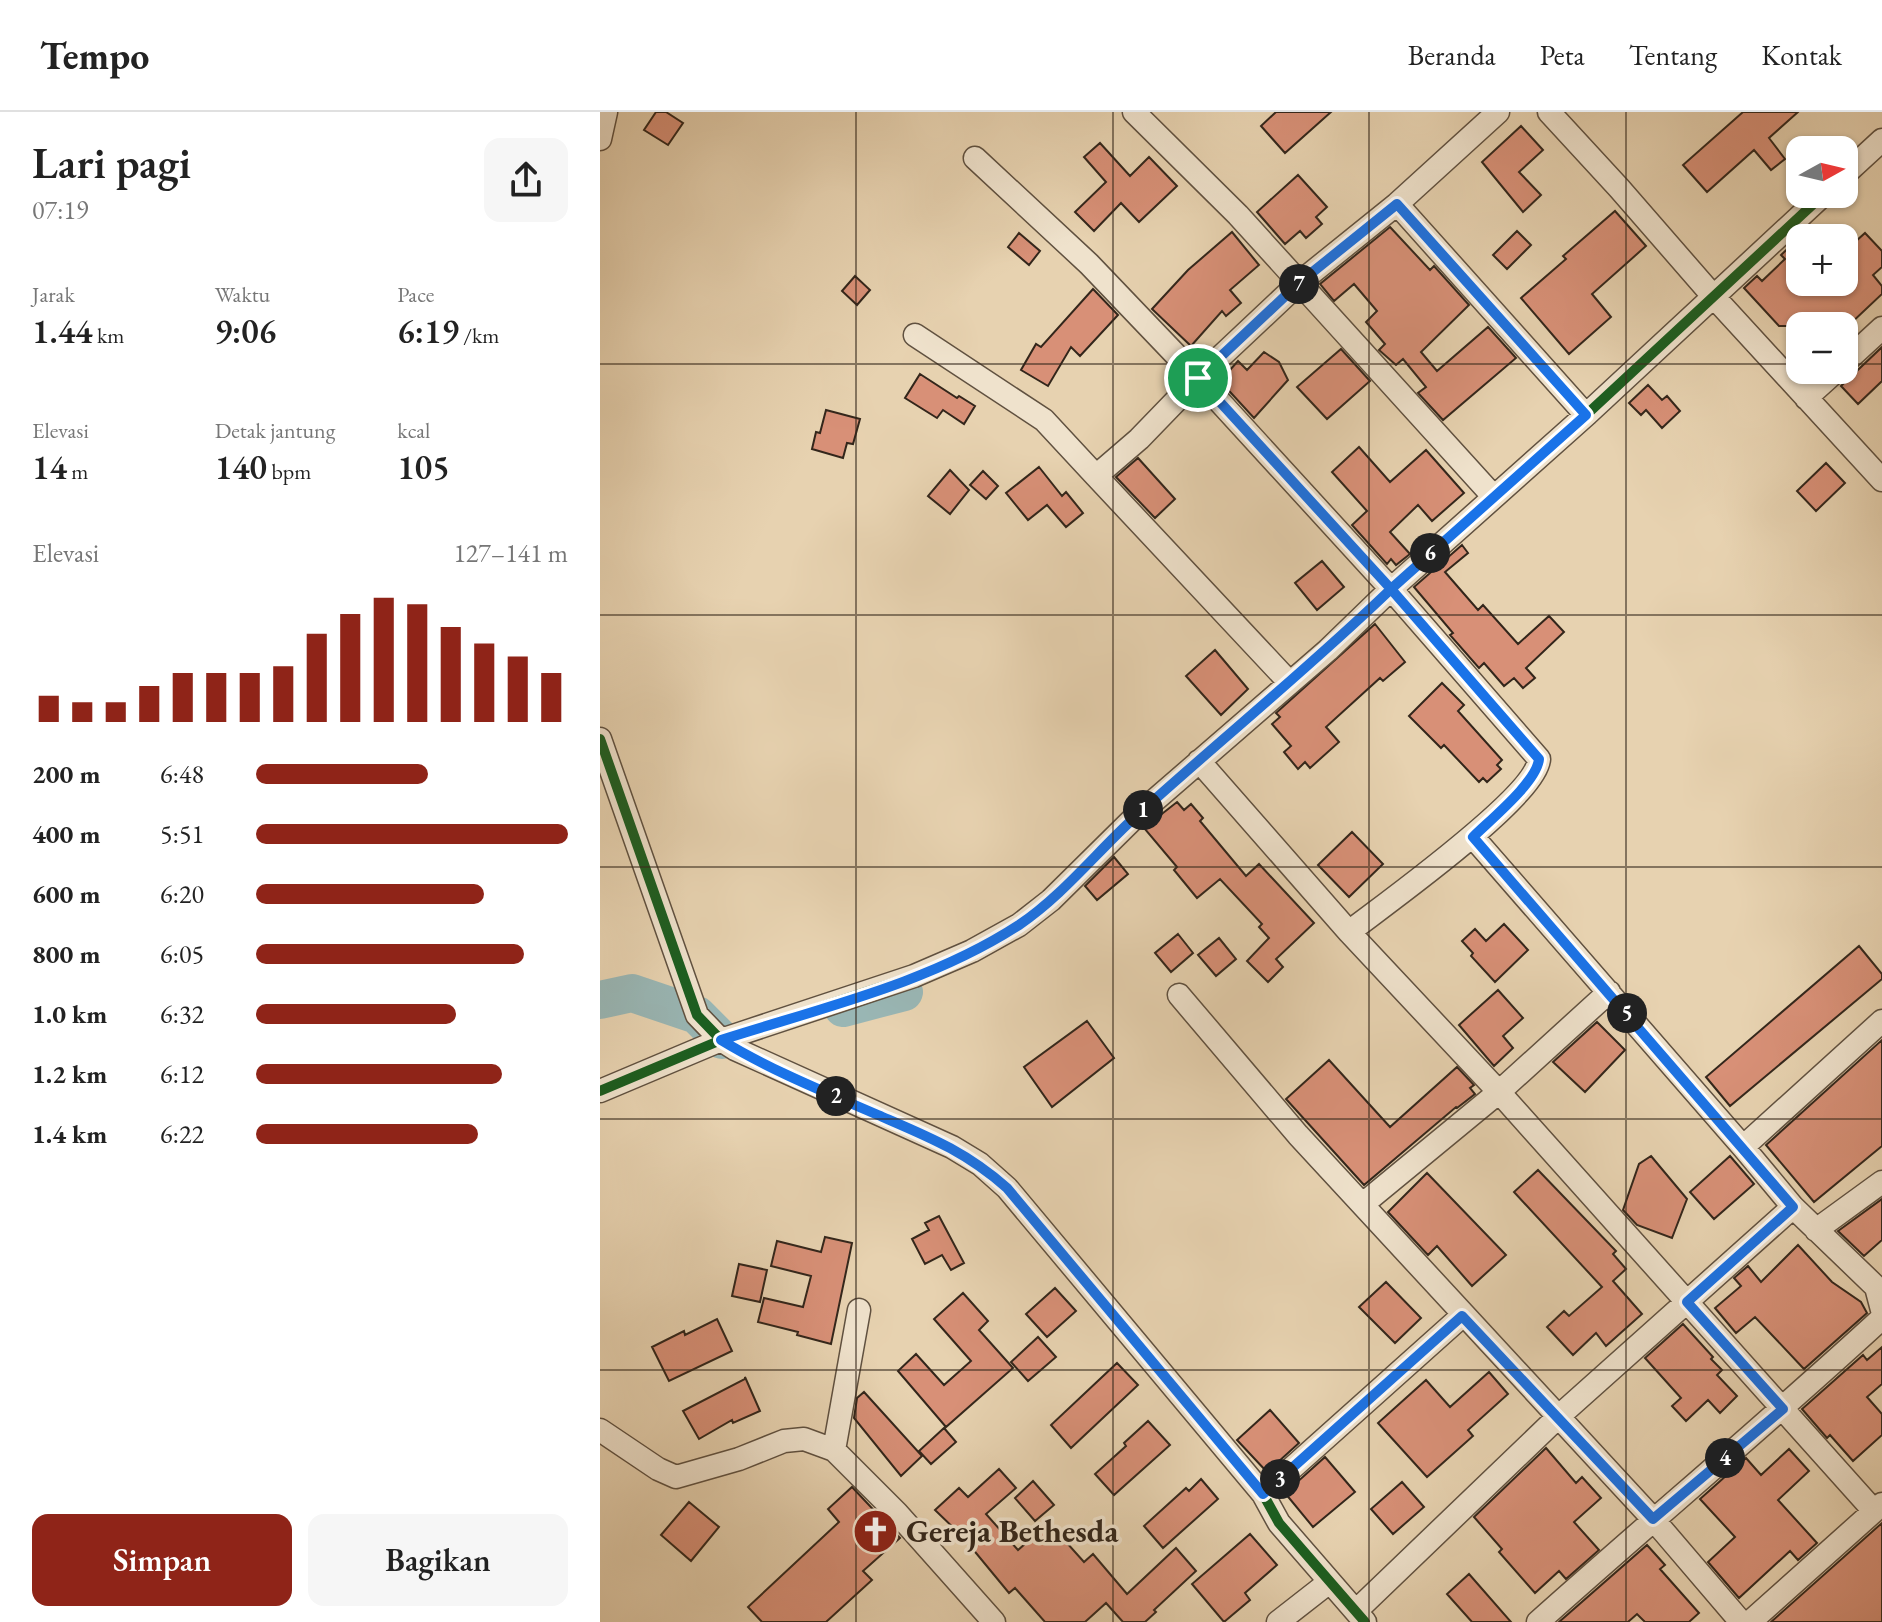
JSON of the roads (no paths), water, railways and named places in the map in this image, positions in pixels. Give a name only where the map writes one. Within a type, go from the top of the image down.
[{"type":"street","points":[[600,139],[606,112]]},
{"type":"street","points":[[1134,112],[1238,215],[1493,496]]},
{"type":"street","points":[[1096,476],[1139,439],[1198,378],[1299,283],[1397,204],[1498,112]]},
{"type":"street","points":[[1549,112],[1882,480]]},
{"type":"street","points":[[1858,162],[1882,140]]},
{"type":"street","points":[[975,158],[1089,264],[1198,378],[1391,589],[1539,759],[1539,767],[1531,780],[1473,837],[1349,932]]},
{"type":"street","points":[[1397,204],[1586,415]]},
{"type":"street","points":[[600,1091],[721,1040],[914,976],[972,951],[1019,925],[1051,900],[1133,819],[1290,683],[1586,415],[1809,208]]},
{"type":"street","points":[[1858,350],[1882,328]]},
{"type":"street","points":[[915,335],[1044,420],[1290,683]]},
{"type":"street","points":[[1806,398],[1822,384]]},
{"type":"street","points":[[600,739],[697,1015],[721,1040],[777,1069],[952,1147],[980,1164],[1007,1188],[1263,1494],[1279,1523],[1328,1583],[1361,1617],[1558,1417],[1793,1207]]},
{"type":"street","points":[[1199,761],[1349,932],[1499,1092],[1783,1409],[1878,1508],[1750,1622]]},
{"type":"street","points":[[1473,837],[1793,1207],[1879,1285],[1882,1310]]},
{"type":"street","points":[[1363,1204],[1499,1092],[1609,992]]},
{"type":"street","points":[[1179,995],[1298,1135],[1462,1316],[1653,1519],[1741,1622]]},
{"type":"street","points":[[1743,1147],[1882,1021]]},
{"type":"street","points":[[1816,1230],[1882,1182]]},
{"type":"street","points":[[834,1450],[859,1310]]},
{"type":"street","points":[[1263,1494],[1462,1316]]},
{"type":"street","points":[[1538,1622],[1783,1409],[1882,1318]]},
{"type":"street","points":[[600,1430],[658,1469],[676,1477],[739,1459],[784,1441],[804,1439],[834,1450],[897,1513],[994,1622]]},
{"type":"street","points":[[1278,1622],[1328,1583]]},
{"type":"waterway","points":[[843,1008],[904,992]]},
{"type":"waterway","points":[[600,1000],[632,993],[697,1015],[722,1040]]},
{"type":"place","name":"Gereja Bethesda","points":[[875,1531]]}]
